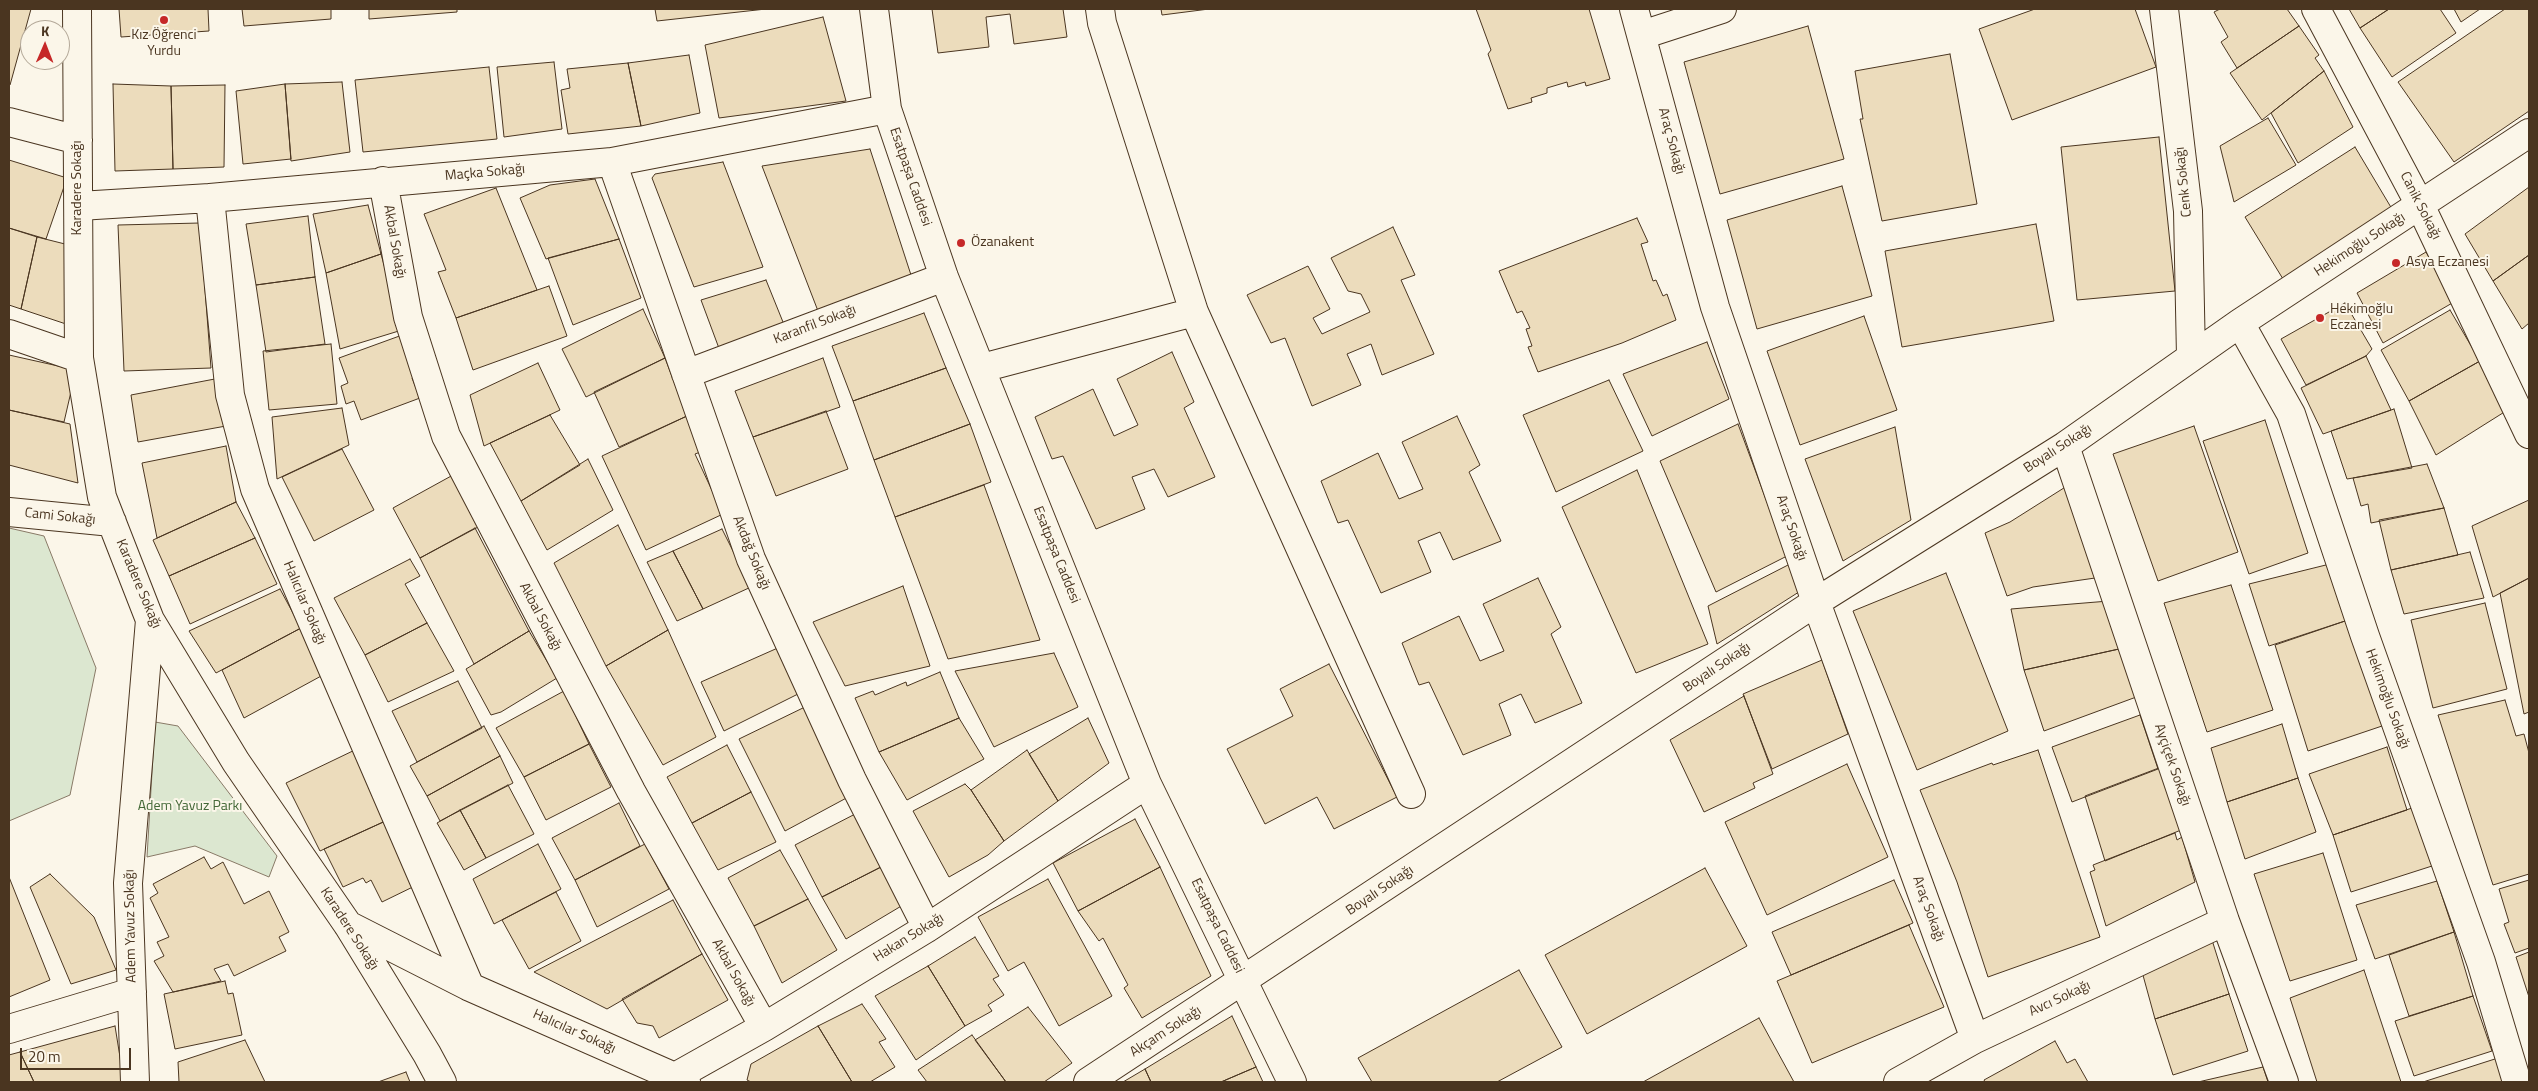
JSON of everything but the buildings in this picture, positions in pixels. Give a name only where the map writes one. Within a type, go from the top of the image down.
[{"type":"street","name":"Karadere Sokağı","points":[[77,9],[79,358],[102,497],[150,620],[236,762],[348,925],[427,1054],[442,1082]]},
{"type":"street","name":"Esatpaşa Caddesi","points":[[874,9],[887,110],[944,276],[1147,784],[1292,1082]]},
{"type":"street","points":[[1100,9],[1102,23],[1194,312],[1411,794]]},
{"type":"street","name":"Araç Sokağı","points":[[1634,9],[1715,307],[1816,602],[1975,1038]]},
{"type":"street","points":[[1642,35],[1722,9]]},
{"type":"street","name":"Cenk Sokağı","points":[[2164,9],[2188,212],[2191,356]]},
{"type":"street","name":"Canik Sokağı","points":[[2316,9],[2420,205],[2529,434]]},
{"type":"street","name":"Maçka Sokağı","points":[[78,206],[210,198],[383,181],[612,162],[887,110]]},
{"type":"street","points":[[9,122],[78,140]]},
{"type":"street","name":"Hekimoğlu Sokağı","points":[[2191,356],[2529,133]]},
{"type":"street","name":"Akdağ Sokağı","points":[[612,162],[751,559],[852,780],[926,928]]},
{"type":"street","name":"Akbal Sokağı","points":[[383,181],[408,317],[446,436],[631,791],[764,1027]]},
{"type":"street","name":"Halıcılar Sokağı","points":[[210,198],[230,395],[255,489],[470,987]]},
{"type":"street","name":"Karanfil Sokağı","points":[[686,374],[944,276]]},
{"type":"street","points":[[982,368],[1194,312]]},
{"type":"street","name":"Hekimoğlu Sokağı","points":[[2240,323],[2291,414],[2365,636],[2481,962],[2517,1082]]},
{"type":"street","points":[[9,334],[79,358]]},
{"type":"street","name":"Boyalı Sokağı","points":[[1244,981],[1816,602],[2065,446],[2191,356]]},
{"type":"street","name":"Ayçiçek Sokağı","points":[[2065,446],[2225,922],[2284,1082]]},
{"type":"street","name":"Cami Sokağı","points":[[9,512],[112,522]]},
{"type":"street","name":"Adem Yavuz Sokağı","points":[[135,1082],[128,883],[150,620]]},
{"type":"street","name":"Hakan Sokağı","points":[[676,1081],[926,928],[1147,784]]},
{"type":"street","name":"Avcı Sokağı","points":[[1898,1082],[1975,1038],[2225,922]]},
{"type":"street","name":"Halıcılar Sokağı","points":[[348,925],[470,987],[676,1081]]},
{"type":"street","name":"Akçam Sokağı","points":[[1088,1082],[1244,981]]},
{"type":"street","points":[[9,1029],[132,992]]},
{"type":"green space","points":[[9,528],[44,536],[96,668],[70,795],[9,821]]},
{"type":"green space","name":"Adem Yavuz Parkı","points":[[155,722],[178,726],[277,856],[269,877],[195,846],[147,857]]},
{"type":"place","name":"Kız Öğrenci Yurdu","points":[[164,20]]},
{"type":"place","name":"Özanakent","points":[[961,243]]},
{"type":"place","name":"Asya Eczanesi","points":[[2396,263]]},
{"type":"place","name":"Hekimoğlu Eczanesi","points":[[2320,318]]}]
